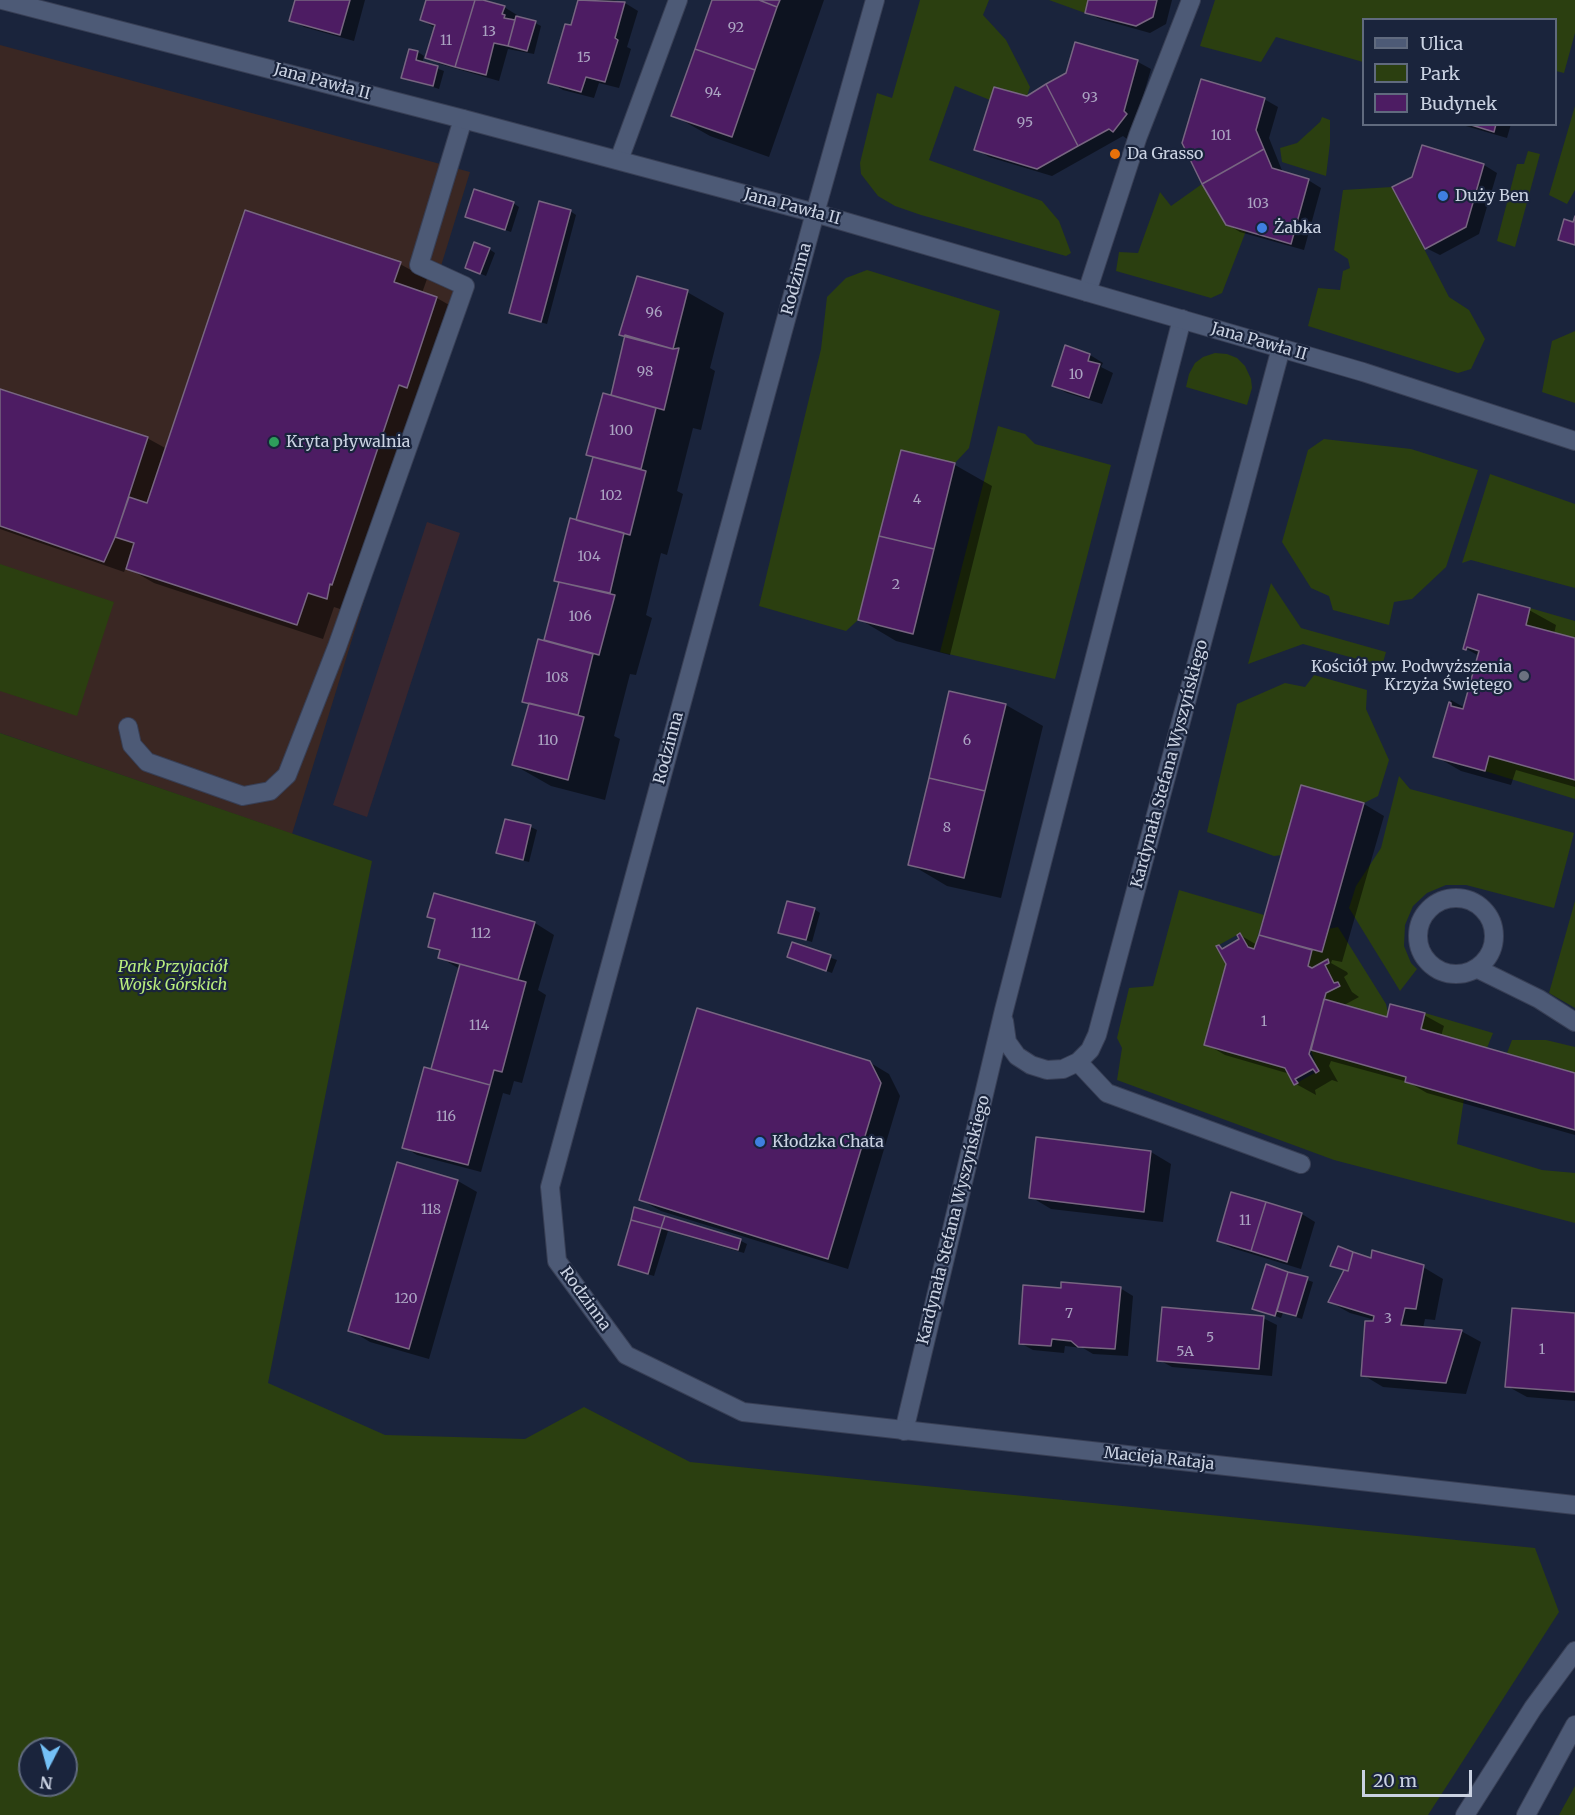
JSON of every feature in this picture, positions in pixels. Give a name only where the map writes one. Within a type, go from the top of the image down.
[{"type":"street","name":"Jana Pawła II","points":[[2,0],[815,213],[1363,372],[1575,441]]},
{"type":"street","points":[[619,160],[678,0]]},
{"type":"street","name":"Rodzinna","points":[[743,1412],[626,1356],[557,1262],[550,1187],[875,0]]},
{"type":"street","points":[[1087,292],[1138,135],[1191,0]]},
{"type":"street","points":[[128,727],[132,746],[147,762],[243,796],[270,791],[287,775],[337,647],[465,286],[419,265],[463,119]]},
{"type":"street","name":"Kardynała Stefana Wyszyńskiego","points":[[904,1431],[1004,1010],[1182,319]]},
{"type":"street","name":"Kardynała Stefana Wyszyńskiego","points":[[1004,1010],[1003,1027],[1007,1042],[1017,1056],[1031,1065],[1047,1070],[1063,1069],[1078,1062],[1090,1050],[1097,1035],[1281,348]]},
{"type":"street","points":[[1449,898],[1464,899],[1477,905],[1488,915],[1493,930],[1493,944],[1487,958],[1476,968],[1463,974],[1448,974],[1434,968],[1423,957],[1418,943],[1418,928],[1424,914],[1435,904],[1449,898]]},
{"type":"street","points":[[1476,968],[1539,999],[1575,1022]]},
{"type":"street","points":[[1078,1062],[1107,1092],[1301,1164]]},
{"type":"street","name":"Macieja Rataja","points":[[743,1412],[1575,1504]]},
{"type":"street","points":[[1465,1815],[1533,1708],[1575,1651]]},
{"type":"street","points":[[1526,1815],[1575,1725]]},
{"type":"shaded area","points":[[0,45],[470,172],[441,266],[464,276],[292,834],[0,733]]},
{"type":"shaded area","points":[[427,522],[460,533],[367,817],[333,805]]},
{"type":"green space","points":[[920,0],[989,0],[983,15],[1006,40],[1030,87],[1027,96],[994,87],[990,100],[955,86],[929,160],[1042,201],[1059,221],[1071,253],[1066,256],[895,206],[878,196],[861,174],[860,163],[877,93],[892,98]]},
{"type":"green space","points":[[1049,0],[1088,0],[1085,13]]},
{"type":"green space","points":[[1215,0],[1575,0],[1575,33],[1564,73],[1557,71],[1557,18],[1362,18],[1362,62],[1276,37],[1261,62],[1200,46]]},
{"type":"green space","points":[[1575,106],[1575,190],[1567,204],[1549,195]]},
{"type":"green space","points":[[1322,117],[1330,120],[1326,176],[1282,162],[1280,148],[1297,143],[1320,122]]},
{"type":"green space","points":[[1528,151],[1540,154],[1515,247],[1497,241],[1517,164],[1524,164]]},
{"type":"green space","points":[[1202,184],[1226,225],[1246,231],[1222,293],[1211,298],[1116,271],[1119,252],[1138,253],[1160,192],[1171,206]]},
{"type":"green space","points":[[1392,187],[1449,297],[1469,310],[1485,339],[1471,369],[1458,373],[1308,326],[1318,288],[1340,290],[1343,271],[1350,268],[1348,259],[1334,250],[1343,190]]},
{"type":"green space","points":[[867,270],[1000,311],[969,448],[955,463],[901,451],[858,620],[846,631],[759,606],[821,349],[827,297],[846,278]]},
{"type":"green space","points":[[1575,331],[1575,403],[1542,392],[1552,341]]},
{"type":"green space","points":[[1215,353],[1237,358],[1245,366],[1252,388],[1247,405],[1186,387],[1195,363]]},
{"type":"green space","points":[[998,426],[1025,434],[1035,444],[1111,465],[1055,679],[940,652]]},
{"type":"green space","points":[[1324,439],[1411,449],[1478,470],[1446,567],[1412,599],[1394,602],[1389,625],[1333,610],[1329,596],[1311,588],[1282,542],[1308,450]]},
{"type":"green space","points":[[1490,474],[1575,504],[1575,588],[1471,560],[1462,563]]},
{"type":"green space","points":[[0,564],[114,602],[77,716],[0,691]]},
{"type":"green space","points":[[1271,583],[1301,628],[1386,652],[1382,666],[1303,644],[1248,664]]},
{"type":"green space","points":[[1530,608],[1575,621],[1575,638],[1526,625]]},
{"type":"green space","points":[[1314,675],[1367,690],[1366,709],[1389,760],[1378,796],[1364,803],[1301,785],[1282,855],[1274,856],[1207,832],[1237,704],[1285,683],[1305,687]]},
{"type":"green space","name":"Park Przyjaciół Wojsk Górskich","points":[[0,733],[372,861],[268,1383],[385,1435],[525,1439],[584,1407],[690,1462],[1535,1548],[1559,1612],[1428,1815],[0,1815]]},
{"type":"green space","points":[[1489,756],[1575,780],[1575,799],[1485,771]]},
{"type":"green space","points":[[1399,776],[1410,789],[1574,833],[1554,908],[1466,885],[1446,885],[1427,893],[1413,906],[1405,925],[1404,946],[1411,963],[1417,969],[1400,991],[1349,908],[1356,886],[1381,848]]},
{"type":"green space","points":[[1179,890],[1264,915],[1254,949],[1248,947],[1237,935],[1217,946],[1226,964],[1204,1045],[1285,1068],[1295,1084],[1318,1071],[1311,1050],[1406,1077],[1406,1082],[1464,1099],[1457,1144],[1542,1170],[1575,1173],[1575,1223],[1334,1160],[1117,1080],[1122,1048],[1117,1038],[1129,988],[1153,986]]},
{"type":"green space","points":[[1575,901],[1575,1008],[1549,993]]},
{"type":"green space","points":[[1338,927],[1386,1004],[1387,1017],[1324,999],[1334,983],[1325,965],[1329,963],[1328,960],[1312,968],[1308,966],[1312,950],[1322,952],[1328,929]]},
{"type":"green space","points":[[1425,1013],[1493,1033],[1487,1048],[1421,1029]]},
{"type":"green space","points":[[1512,1040],[1546,1040],[1575,1047],[1575,1073],[1507,1053]]},
{"type":"green space","points":[[1575,1786],[1575,1815],[1559,1815]]},
{"type":"building","points":[[295,0],[350,0],[340,35],[289,21]]},
{"type":"building","points":[[426,0],[475,0],[455,67],[425,58],[435,25],[420,20]]},
{"type":"building","points":[[475,0],[505,6],[502,14],[505,15],[504,18],[515,20],[508,46],[494,43],[486,75],[455,67]]},
{"type":"building","points":[[578,0],[625,2],[615,38],[618,40],[605,82],[586,77],[581,92],[548,83],[565,24],[571,25]]},
{"type":"building","points":[[712,0],[759,0],[777,7],[755,70],[695,49]]},
{"type":"building","points":[[759,0],[780,0],[777,7]]},
{"type":"building","points":[[1088,0],[1157,0],[1153,17],[1136,26],[1085,13]]},
{"type":"building","points":[[516,16],[536,21],[527,51],[508,46]]},
{"type":"building","points":[[1075,42],[1138,60],[1124,111],[1127,114],[1113,132],[1109,129],[1078,146],[1046,84],[1066,73]]},
{"type":"building","points":[[409,49],[418,51],[416,60],[438,66],[433,86],[401,78]]},
{"type":"building","points":[[695,49],[755,70],[732,137],[671,116]]},
{"type":"building","points":[[1201,79],[1265,98],[1256,130],[1264,149],[1202,184],[1182,143]]},
{"type":"building","points":[[1046,84],[1078,146],[1037,169],[974,150],[994,87],[1027,96]]},
{"type":"building","points":[[1474,126],[1496,126],[1494,132]]},
{"type":"building","points":[[1422,145],[1484,164],[1466,227],[1425,249],[1392,187],[1412,177]]},
{"type":"building","points":[[1264,149],[1272,168],[1309,179],[1291,244],[1226,225],[1202,184]]},
{"type":"building","points":[[474,189],[514,202],[505,230],[465,217]]},
{"type":"building","points":[[539,201],[571,210],[541,322],[509,313]]},
{"type":"building","name":"Kryta pływalnia","points":[[245,210],[401,262],[394,282],[437,297],[407,388],[399,385],[332,585],[330,584],[327,599],[308,593],[297,625],[126,569],[134,543],[115,537],[129,497],[147,503]]},
{"type":"building","points":[[1575,216],[1575,245],[1558,240],[1564,219],[1573,222]]},
{"type":"building","points":[[474,242],[490,248],[480,274],[465,268]]},
{"type":"building","points":[[637,276],[688,290],[673,349],[619,335]]},
{"type":"building","points":[[625,335],[673,349],[679,348],[664,410],[611,395]]},
{"type":"building","points":[[1065,345],[1090,354],[1088,361],[1100,364],[1089,398],[1052,386]]},
{"type":"building","points":[[0,389],[148,437],[116,535],[104,562],[0,526]]},
{"type":"building","points":[[603,393],[656,408],[641,469],[586,455]]},
{"type":"building","points":[[901,450],[955,463],[934,549],[879,536]]},
{"type":"building","points":[[593,457],[646,471],[630,535],[576,520]]},
{"type":"building","points":[[570,518],[624,533],[610,593],[554,581]]},
{"type":"building","points":[[879,536],[934,549],[913,634],[858,620]]},
{"type":"building","points":[[559,582],[615,595],[599,655],[544,640]]},
{"type":"building","name":"Kościół pw. Podwyższenia Krzyża Świętego","points":[[1478,594],[1530,608],[1526,625],[1575,638],[1575,780],[1489,756],[1485,771],[1433,757],[1449,702],[1451,706],[1463,709],[1479,651],[1467,647],[1466,650],[1463,649]]},
{"type":"building","points":[[538,639],[593,654],[578,715],[522,702]]},
{"type":"building","points":[[949,691],[1006,704],[985,791],[929,778]]},
{"type":"building","points":[[529,703],[584,717],[568,780],[512,765]]},
{"type":"building","points":[[929,778],[985,791],[964,878],[908,865]]},
{"type":"building","points":[[1301,785],[1364,803],[1322,952],[1259,935]]},
{"type":"building","points":[[505,819],[531,825],[523,860],[496,853]]},
{"type":"building","points":[[434,893],[535,922],[518,980],[438,958],[440,950],[428,947],[435,919],[427,917]]},
{"type":"building","points":[[787,901],[815,908],[806,940],[778,933]]},
{"type":"building","points":[[1240,933],[1248,947],[1254,949],[1259,935],[1312,950],[1308,966],[1312,968],[1328,959],[1329,963],[1325,965],[1334,983],[1338,982],[1340,986],[1326,993],[1309,1054],[1319,1071],[1316,1073],[1313,1069],[1295,1079],[1298,1083],[1294,1085],[1285,1068],[1204,1045],[1226,964],[1216,946],[1219,945],[1222,949],[1239,939],[1237,935]]},
{"type":"building","points":[[792,942],[831,955],[826,971],[787,957]]},
{"type":"building","points":[[460,964],[526,982],[502,1072],[494,1070],[490,1085],[431,1069]]},
{"type":"building","points":[[1324,999],[1387,1017],[1390,1004],[1425,1013],[1421,1029],[1575,1073],[1575,1130],[1405,1082],[1406,1077],[1311,1050]]},
{"type":"building","name":"Kłodzka Chata","points":[[697,1008],[870,1061],[881,1083],[828,1259],[639,1200]]},
{"type":"building","points":[[424,1067],[490,1085],[468,1165],[402,1148]]},
{"type":"building","points":[[1036,1137],[1151,1151],[1144,1212],[1029,1198]]},
{"type":"building","points":[[397,1162],[458,1180],[409,1349],[348,1331]]},
{"type":"building","points":[[1231,1192],[1266,1202],[1251,1251],[1217,1241]]},
{"type":"building","points":[[1266,1202],[1302,1213],[1287,1262],[1251,1251]]},
{"type":"building","points":[[634,1207],[665,1216],[661,1228],[631,1220]]},
{"type":"building","points":[[665,1216],[741,1239],[738,1250],[661,1228]]},
{"type":"building","points":[[631,1220],[661,1228],[648,1274],[618,1265]]},
{"type":"building","points":[[1338,1246],[1353,1252],[1348,1271],[1330,1266]]},
{"type":"building","points":[[1372,1250],[1424,1265],[1416,1309],[1405,1308],[1401,1325],[1462,1330],[1446,1383],[1361,1376],[1365,1321],[1373,1321],[1374,1316],[1328,1302],[1344,1270],[1348,1271],[1353,1252],[1371,1258]]},
{"type":"building","points":[[1266,1264],[1288,1272],[1275,1316],[1252,1309]]},
{"type":"building","points":[[1288,1272],[1308,1277],[1296,1316],[1277,1311]]},
{"type":"building","points":[[1061,1282],[1121,1287],[1115,1349],[1078,1347],[1071,1341],[1052,1339],[1051,1346],[1019,1344],[1023,1285],[1061,1288]]},
{"type":"building","points":[[1162,1307],[1264,1316],[1259,1369],[1157,1361]]},
{"type":"building","points":[[1512,1308],[1575,1313],[1575,1392],[1505,1387]]},
{"type":"place","name":"Da Grasso","points":[[1115,154]]},
{"type":"place","name":"Duży Ben","points":[[1443,196]]},
{"type":"place","name":"Żabka","points":[[1262,228]]},
{"type":"place","name":"Kryta pływalnia","points":[[274,442]]},
{"type":"place","name":"Kościół pw. Podwyższenia Krzyża Świętego","points":[[1524,676]]},
{"type":"place","name":"Kłodzka Chata","points":[[760,1142]]}]
